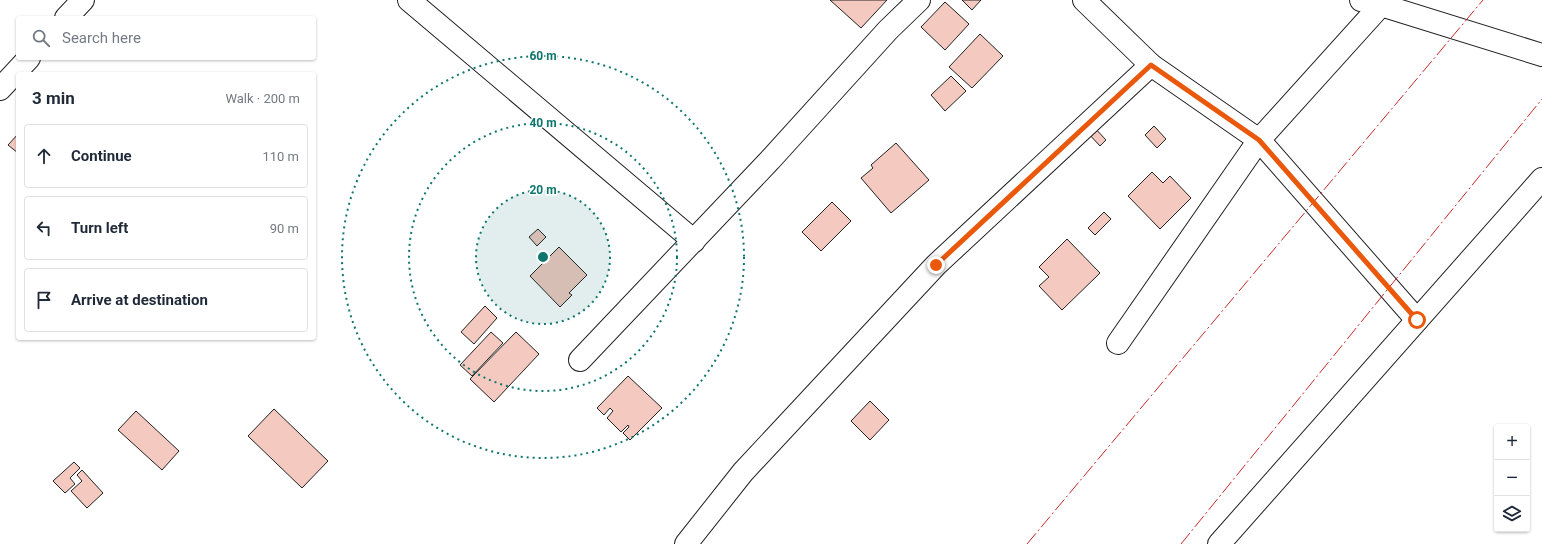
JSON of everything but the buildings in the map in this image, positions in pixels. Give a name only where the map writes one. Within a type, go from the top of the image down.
[{"type":"street","points":[[68,16],[83,0]]},
{"type":"street","points":[[409,0],[694,241]]},
{"type":"street","points":[[580,360],[770,160],[888,30],[919,0]]},
{"type":"street","points":[[1084,0],[1151,65],[1259,140],[1417,320]]},
{"type":"street","points":[[1118,343],[1259,140],[1371,2],[1542,54]]},
{"type":"street","points":[[0,89],[27,60]]},
{"type":"street","points":[[686,544],[743,472],[936,265],[1151,65]]},
{"type":"street","points":[[1219,544],[1542,179]]},
{"type":"power","points":[[1027,544],[1483,0]]},
{"type":"power","points":[[1181,544],[1542,99]]},
{"type":"route","points":[[936,265],[1151,65],[1259,140],[1417,320]]}]
